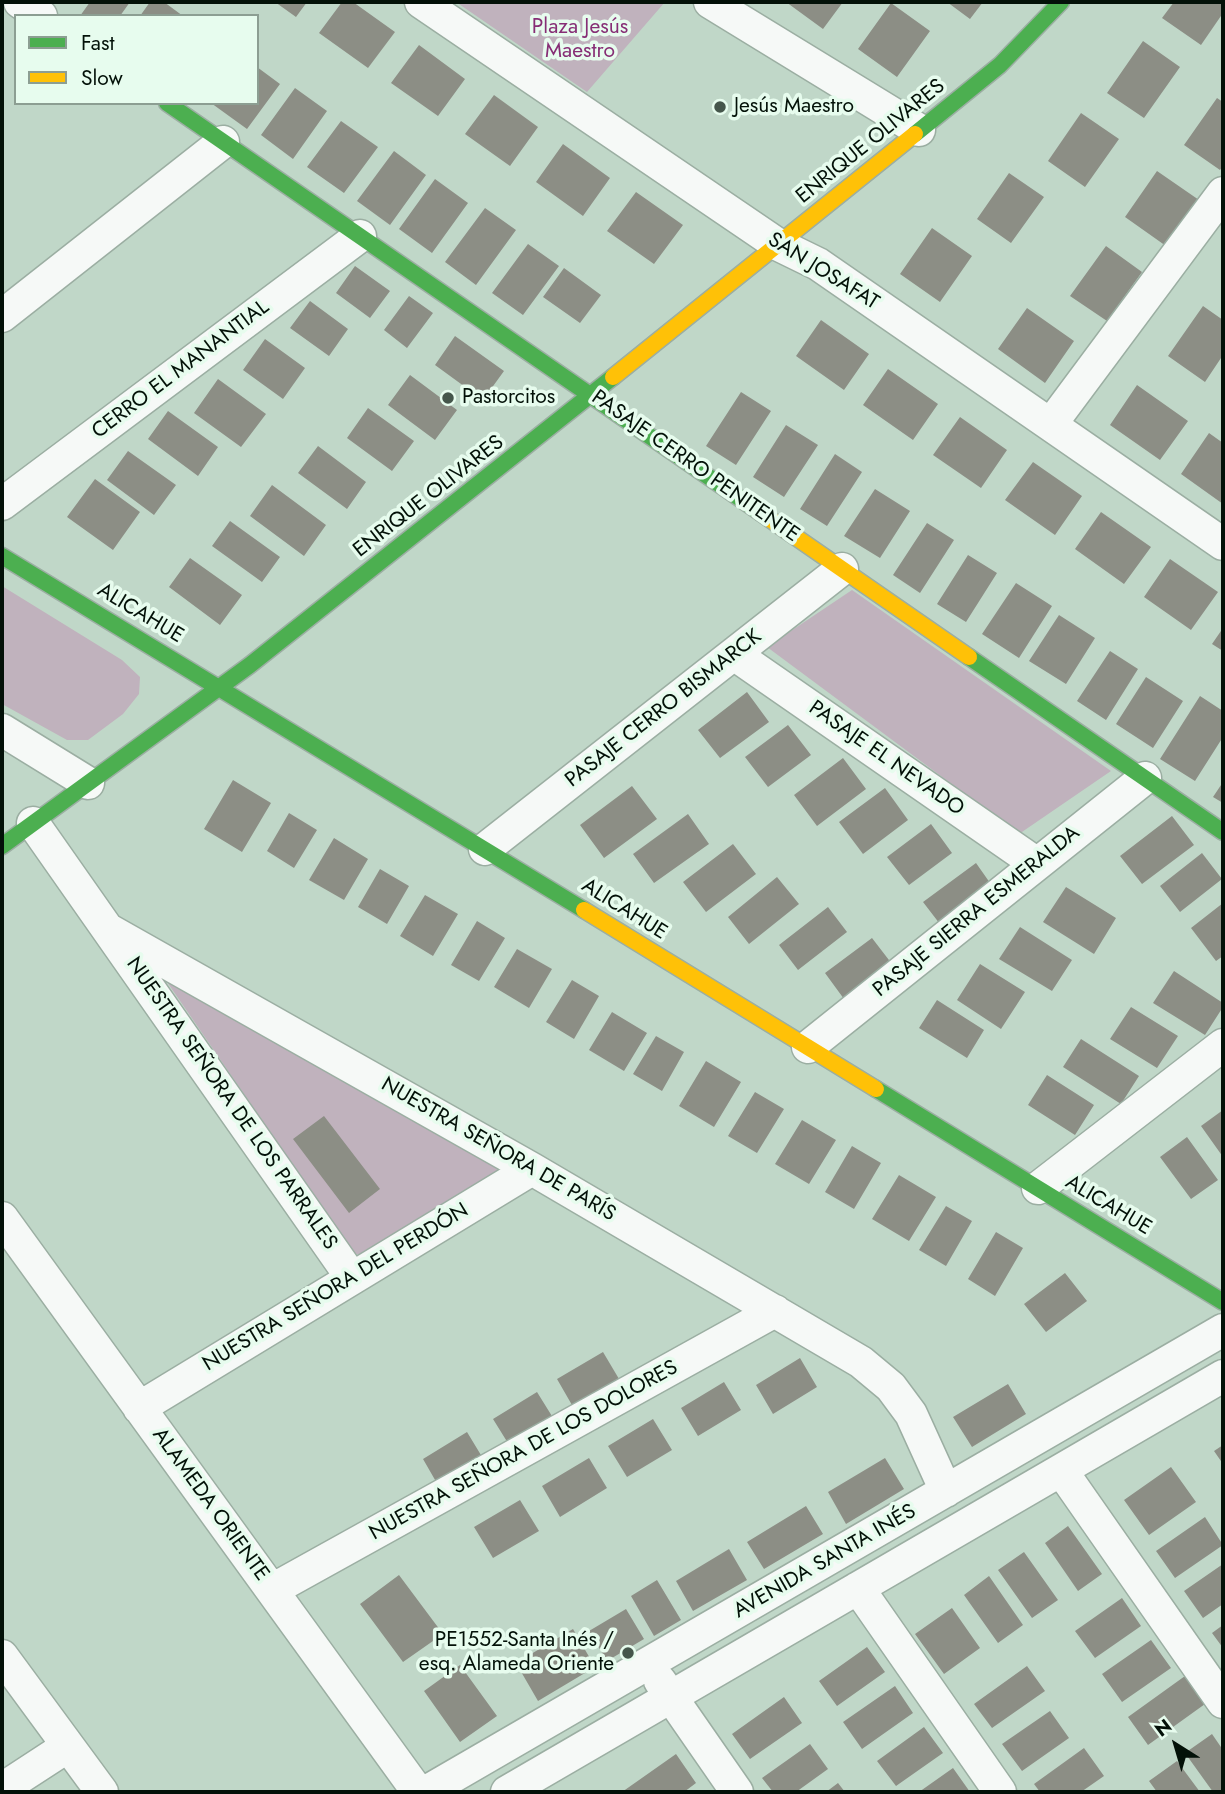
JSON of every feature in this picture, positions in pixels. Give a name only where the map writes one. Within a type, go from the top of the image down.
[{"type":"street","points":[[20,2],[38,14]]},
{"type":"street","name":"SAN JOSAFAT","points":[[421,2],[777,244],[818,264],[1223,544]]},
{"type":"street","points":[[709,2],[919,130]]},
{"type":"street","name":"ENRIQUE OLIVARES","points":[[2,846],[221,687],[591,395],[1000,65],[1062,2]]},
{"type":"street","name":"PASAJE CERRO PENITENTE","points":[[170,105],[1223,832]]},
{"type":"street","points":[[2,316],[223,142]]},
{"type":"street","points":[[1051,424],[1223,193]]},
{"type":"street","name":"CERRO EL MANANTIAL","points":[[2,504],[359,236]]},
{"type":"street","name":"ALICAHUE","points":[[2,556],[221,687],[1223,1301]]},
{"type":"street","name":"PASAJE CERRO BISMARCK","points":[[485,849],[842,569]]},
{"type":"street","name":"PASAJE EL NEVADO","points":[[734,654],[1037,864]]},
{"type":"street","points":[[2,730],[88,783]]},
{"type":"street","name":"PASAJE SIERRA ESMERALDA","points":[[808,1047],[1145,778]]},
{"type":"street","name":"NUESTRA SEÑORA DE PARÍS","points":[[33,823],[109,930],[532,1169],[861,1362],[891,1387],[911,1414],[946,1491]]},
{"type":"street","name":"NUESTRA SEÑORA DE LOS PARRALES","points":[[109,930],[352,1278]]},
{"type":"street","points":[[1038,1188],[1223,1045]]},
{"type":"street","name":"NUESTRA SEÑORA DEL PERDÓN","points":[[139,1408],[532,1169]]},
{"type":"street","name":"ALAMEDA ORIENTE","points":[[2,1218],[418,1792]]},
{"type":"street","name":"NUESTRA SEÑORA DE LOS DOLORES","points":[[272,1590],[775,1311]]},
{"type":"street","name":"AVENIDA SANTA INÉS","points":[[426,1792],[1223,1330]]},
{"type":"street","name":"AVENIDA SANTA INÉS","points":[[507,1792],[1223,1376]]},
{"type":"street","points":[[1061,1470],[1223,1702]]},
{"type":"street","points":[[858,1588],[1000,1792]]},
{"type":"street","points":[[2,1656],[102,1792]]},
{"type":"street","points":[[648,1665],[737,1792]]},
{"type":"street","points":[[2,1789],[68,1746]]},
{"type":"green space","name":"Plaza Jesús Maestro","points":[[456,2],[665,2],[587,92]]},
{"type":"green space","points":[[2,586],[122,660],[140,677],[139,694],[123,714],[88,740],[67,740],[2,704]]},
{"type":"green space","points":[[852,590],[1111,771],[1019,834],[767,647]]},
{"type":"green space","points":[[165,979],[497,1164],[497,1179],[366,1257],[353,1253]]},
{"type":"building","points":[[90,2],[130,2],[121,14],[81,14]]},
{"type":"building","points":[[150,2],[164,2],[180,14],[141,14]]},
{"type":"building","points":[[275,2],[307,2],[296,17]]},
{"type":"building","points":[[342,2],[353,2],[395,32],[368,68],[319,33]]},
{"type":"building","points":[[786,2],[843,2],[823,29]]},
{"type":"building","points":[[947,2],[983,2],[970,19]]},
{"type":"building","points":[[1174,2],[1223,2],[1223,13],[1201,45],[1162,18]]},
{"type":"building","points":[[891,3],[930,31],[897,77],[858,49]]},
{"type":"building","points":[[1143,41],[1180,67],[1144,118],[1107,93]]},
{"type":"building","points":[[419,45],[465,79],[438,116],[391,83]]},
{"type":"building","points":[[259,68],[280,84],[247,129],[214,105],[259,105]]},
{"type":"building","points":[[295,88],[327,111],[293,159],[261,135]]},
{"type":"building","points":[[494,95],[538,127],[510,166],[465,134]]},
{"type":"building","points":[[1217,98],[1223,102],[1223,166],[1220,170],[1184,145]]},
{"type":"building","points":[[1081,113],[1119,139],[1085,187],[1048,161]]},
{"type":"building","points":[[341,121],[378,147],[344,193],[307,167]]},
{"type":"building","points":[[563,144],[610,178],[583,216],[536,182]]},
{"type":"building","points":[[394,151],[426,175],[390,225],[357,201]]},
{"type":"building","points":[[1157,171],[1199,200],[1166,246],[1125,217]]},
{"type":"building","points":[[1009,173],[1044,197],[1011,243],[977,219]]},
{"type":"building","points":[[435,179],[468,203],[432,253],[399,229]]},
{"type":"building","points":[[636,192],[683,225],[654,264],[607,231]]},
{"type":"building","points":[[485,208],[516,230],[476,285],[445,262]]},
{"type":"building","points":[[932,228],[972,256],[940,302],[900,274]]},
{"type":"building","points":[[528,244],[559,266],[523,315],[492,293]]},
{"type":"building","points":[[1106,246],[1142,272],[1107,321],[1070,296]]},
{"type":"building","points":[[355,266],[390,291],[370,318],[336,293]]},
{"type":"building","points":[[564,268],[601,295],[580,323],[543,297]]},
{"type":"building","points":[[409,296],[433,313],[407,348],[384,330]]},
{"type":"building","points":[[310,301],[348,329],[329,356],[290,328]]},
{"type":"building","points":[[1203,306],[1223,320],[1223,355],[1205,382],[1168,356]]},
{"type":"building","points":[[1027,308],[1074,341],[1045,383],[998,349]]},
{"type":"building","points":[[821,320],[869,354],[844,390],[796,356]]},
{"type":"building","points":[[455,336],[504,371],[483,400],[435,365]]},
{"type":"building","points":[[265,339],[305,368],[283,399],[243,370]]},
{"type":"building","points":[[888,369],[938,404],[913,440],[863,405]]},
{"type":"building","points":[[410,375],[457,410],[435,440],[388,405]]},
{"type":"building","points":[[218,379],[266,414],[241,447],[194,413]]},
{"type":"building","points":[[1137,385],[1188,421],[1160,460],[1110,425]]},
{"type":"building","points":[[741,392],[771,411],[736,465],[706,446]]},
{"type":"building","points":[[368,408],[414,441],[392,471],[347,438]]},
{"type":"building","points":[[168,411],[218,447],[198,476],[148,439]]},
{"type":"building","points":[[960,417],[1007,450],[981,488],[933,455]]},
{"type":"building","points":[[786,425],[818,445],[784,497],[753,477]]},
{"type":"building","points":[[1209,433],[1223,443],[1223,504],[1181,474]]},
{"type":"building","points":[[318,446],[366,482],[347,509],[298,473]]},
{"type":"building","points":[[128,451],[176,485],[154,515],[107,480]]},
{"type":"building","points":[[835,454],[862,472],[827,526],[800,509]]},
{"type":"building","points":[[1033,462],[1082,496],[1055,535],[1005,500]]},
{"type":"building","points":[[95,479],[140,512],[113,550],[67,517]]},
{"type":"building","points":[[272,485],[326,525],[304,556],[250,516]]},
{"type":"building","points":[[875,489],[910,511],[880,558],[844,536]]},
{"type":"building","points":[[1101,512],[1151,547],[1124,584],[1075,549]]},
{"type":"building","points":[[230,521],[280,557],[262,582],[212,546]]},
{"type":"building","points":[[927,523],[954,540],[920,593],[893,575]]},
{"type":"building","points":[[968,555],[997,573],[966,622],[937,604]]},
{"type":"building","points":[[190,558],[242,595],[220,625],[169,587]]},
{"type":"building","points":[[1170,559],[1218,592],[1191,630],[1144,597]]},
{"type":"building","points":[[1016,583],[1052,606],[1019,658],[982,634]]},
{"type":"building","points":[[1059,615],[1095,638],[1066,684],[1029,661]]},
{"type":"building","points":[[1223,628],[1223,651],[1212,644]]},
{"type":"building","points":[[1110,651],[1138,669],[1106,720],[1077,701]]},
{"type":"building","points":[[1146,677],[1183,701],[1153,748],[1116,724]]},
{"type":"building","points":[[747,692],[769,722],[720,758],[698,730]]},
{"type":"building","points":[[1200,696],[1223,711],[1223,737],[1195,781],[1160,759]]},
{"type":"building","points":[[788,725],[811,755],[768,787],[745,757]]},
{"type":"building","points":[[843,758],[866,789],[817,826],[794,795]]},
{"type":"building","points":[[233,780],[271,803],[242,852],[204,829]]},
{"type":"building","points":[[1223,782],[1223,803],[1213,797]]},
{"type":"building","points":[[632,786],[657,819],[604,858],[580,825]]},
{"type":"building","points":[[885,788],[908,820],[863,854],[839,822]]},
{"type":"building","points":[[289,813],[317,830],[294,868],[267,851]]},
{"type":"building","points":[[688,814],[709,844],[654,883],[633,854]]},
{"type":"building","points":[[1172,816],[1194,845],[1142,884],[1120,856]]},
{"type":"building","points":[[931,824],[952,853],[909,885],[887,857]]},
{"type":"building","points":[[334,838],[368,859],[344,900],[309,880]]},
{"type":"building","points":[[733,844],[756,874],[706,912],[683,882]]},
{"type":"building","points":[[1202,853],[1222,879],[1180,912],[1160,886]]},
{"type":"building","points":[[976,863],[995,890],[943,928],[923,902]]},
{"type":"building","points":[[380,869],[409,886],[387,924],[358,907]]},
{"type":"building","points":[[777,877],[799,904],[749,944],[728,917]]},
{"type":"building","points":[[1066,887],[1116,918],[1094,954],[1043,922]]},
{"type":"building","points":[[425,895],[458,914],[433,956],[400,936]]},
{"type":"building","points":[[1223,903],[1223,956],[1216,961],[1191,928]]},
{"type":"building","points":[[828,907],[847,932],[798,970],[779,945]]},
{"type":"building","points":[[477,921],[505,938],[479,981],[451,965]]},
{"type":"building","points":[[1020,927],[1072,960],[1052,991],[999,959]]},
{"type":"building","points":[[872,938],[892,964],[844,999],[825,973]]},
{"type":"building","points":[[517,949],[552,969],[529,1008],[494,987]]},
{"type":"building","points":[[980,964],[1025,992],[1001,1029],[957,1000]]},
{"type":"building","points":[[1174,971],[1223,1003],[1205,1035],[1153,1003]]},
{"type":"building","points":[[572,980],[599,996],[574,1039],[546,1022]]},
{"type":"building","points":[[937,1000],[984,1030],[967,1058],[919,1028]]},
{"type":"building","points":[[1131,1007],[1178,1036],[1157,1068],[1110,1039]]},
{"type":"building","points":[[612,1012],[647,1033],[624,1071],[589,1050]]},
{"type":"building","points":[[656,1036],[684,1052],[662,1091],[633,1074]]},
{"type":"building","points":[[1081,1039],[1139,1076],[1121,1104],[1063,1067]]},
{"type":"building","points":[[706,1061],[741,1082],[714,1127],[679,1106]]},
{"type":"building","points":[[1047,1075],[1094,1105],[1075,1135],[1028,1105]]},
{"type":"building","points":[[755,1092],[784,1109],[757,1153],[728,1136]]},
{"type":"building","points":[[1223,1110],[1223,1157],[1201,1126]]},
{"type":"building","points":[[324,1116],[380,1189],[349,1213],[293,1139]]},
{"type":"building","points":[[802,1120],[836,1140],[809,1184],[775,1164]]},
{"type":"building","points":[[1187,1137],[1218,1180],[1191,1199],[1160,1157]]},
{"type":"building","points":[[852,1146],[881,1163],[854,1209],[825,1192]]},
{"type":"building","points":[[899,1175],[936,1197],[909,1241],[872,1219]]},
{"type":"building","points":[[946,1206],[972,1221],[946,1266],[919,1250]]},
{"type":"building","points":[[996,1232],[1023,1248],[995,1296],[968,1279]]},
{"type":"building","points":[[1065,1273],[1087,1301],[1046,1332],[1024,1304]]},
{"type":"building","points":[[603,1352],[622,1384],[576,1412],[557,1379]]},
{"type":"building","points":[[800,1358],[817,1387],[773,1414],[756,1385]]},
{"type":"building","points":[[724,1382],[741,1410],[698,1436],[681,1408]]},
{"type":"building","points":[[1008,1384],[1026,1414],[972,1447],[953,1417]]},
{"type":"building","points":[[537,1392],[555,1421],[511,1448],[493,1419]]},
{"type":"building","points":[[653,1419],[672,1450],[627,1477],[608,1446]]},
{"type":"building","points":[[467,1432],[487,1465],[442,1492],[423,1459]]},
{"type":"building","points":[[1223,1445],[1223,1464],[1214,1451]]},
{"type":"building","points":[[589,1458],[607,1488],[560,1517],[542,1486]]},
{"type":"building","points":[[885,1458],[904,1489],[846,1524],[828,1492]]},
{"type":"building","points":[[1171,1467],[1196,1502],[1149,1535],[1124,1500]]},
{"type":"building","points":[[520,1500],[539,1531],[493,1558],[474,1527]]},
{"type":"building","points":[[806,1506],[823,1534],[764,1569],[747,1542]]},
{"type":"building","points":[[1205,1517],[1223,1545],[1175,1578],[1156,1551]]},
{"type":"building","points":[[1068,1526],[1102,1574],[1078,1591],[1045,1543]]},
{"type":"building","points":[[729,1549],[747,1580],[693,1611],[676,1581]]},
{"type":"building","points":[[1024,1552],[1058,1600],[1032,1618],[998,1570]]},
{"type":"building","points":[[1223,1564],[1223,1604],[1203,1618],[1184,1591]]},
{"type":"building","points":[[399,1575],[443,1634],[403,1662],[360,1604]]},
{"type":"building","points":[[989,1576],[1023,1625],[998,1643],[964,1595]]},
{"type":"building","points":[[657,1580],[681,1620],[654,1636],[631,1596]]},
{"type":"building","points":[[1122,1598],[1141,1626],[1095,1658],[1075,1631]]},
{"type":"building","points":[[952,1608],[980,1648],[944,1674],[915,1634]]},
{"type":"building","points":[[626,1609],[644,1639],[607,1661],[589,1631]]},
{"type":"building","points":[[1223,1625],[1223,1648],[1212,1633]]},
{"type":"building","points":[[573,1629],[595,1667],[538,1701],[516,1663]]},
{"type":"building","points":[[1151,1640],[1171,1668],[1122,1702],[1102,1674]]},
{"type":"building","points":[[867,1647],[885,1672],[837,1706],[819,1681]]},
{"type":"building","points":[[460,1665],[497,1716],[460,1742],[424,1691]]},
{"type":"building","points":[[1027,1666],[1045,1691],[992,1728],[974,1704]]},
{"type":"building","points":[[1185,1676],[1205,1704],[1148,1745],[1128,1717]]},
{"type":"building","points":[[895,1686],[913,1713],[862,1749],[843,1722]]},
{"type":"building","points":[[784,1697],[802,1723],[750,1759],[732,1734]]},
{"type":"building","points":[[1050,1711],[1069,1738],[1022,1771],[1002,1744]]},
{"type":"building","points":[[924,1727],[943,1753],[896,1786],[877,1761]]},
{"type":"building","points":[[1212,1734],[1223,1750],[1223,1792],[1213,1792],[1185,1753]]},
{"type":"building","points":[[810,1744],[828,1769],[796,1792],[773,1792],[762,1778]]},
{"type":"building","points":[[1084,1748],[1104,1776],[1081,1792],[1040,1792],[1034,1784]]},
{"type":"building","points":[[676,1754],[696,1783],[684,1792],[622,1792]]},
{"type":"building","points":[[1177,1761],[1200,1792],[1157,1792],[1149,1781]]},
{"type":"building","points":[[953,1768],[970,1792],[919,1792]]},
{"type":"building","points":[[838,1783],[845,1792],[826,1792]]},
{"type":"traffic: fast","points":[[915,134],[1000,65],[1061,2]]},
{"type":"traffic: fast","points":[[170,105],[761,513]]},
{"type":"traffic: fast","points":[[2,846],[250,665],[613,377]]},
{"type":"traffic: fast","points":[[2,556],[584,910]]},
{"type":"traffic: fast","points":[[969,657],[1223,832]]},
{"type":"traffic: fast","points":[[876,1089],[1223,1302]]},
{"type":"traffic: slow","points":[[613,377],[915,134]]},
{"type":"traffic: slow","points":[[761,513],[969,657]]},
{"type":"traffic: slow","points":[[584,910],[876,1089]]},
{"type":"place","name":"Jesús Maestro","points":[[720,107]]},
{"type":"place","name":"Pastorcitos","points":[[448,398]]},
{"type":"place","name":"PE1552-Santa Inés / esq. Alameda Oriente","points":[[628,1653]]}]
